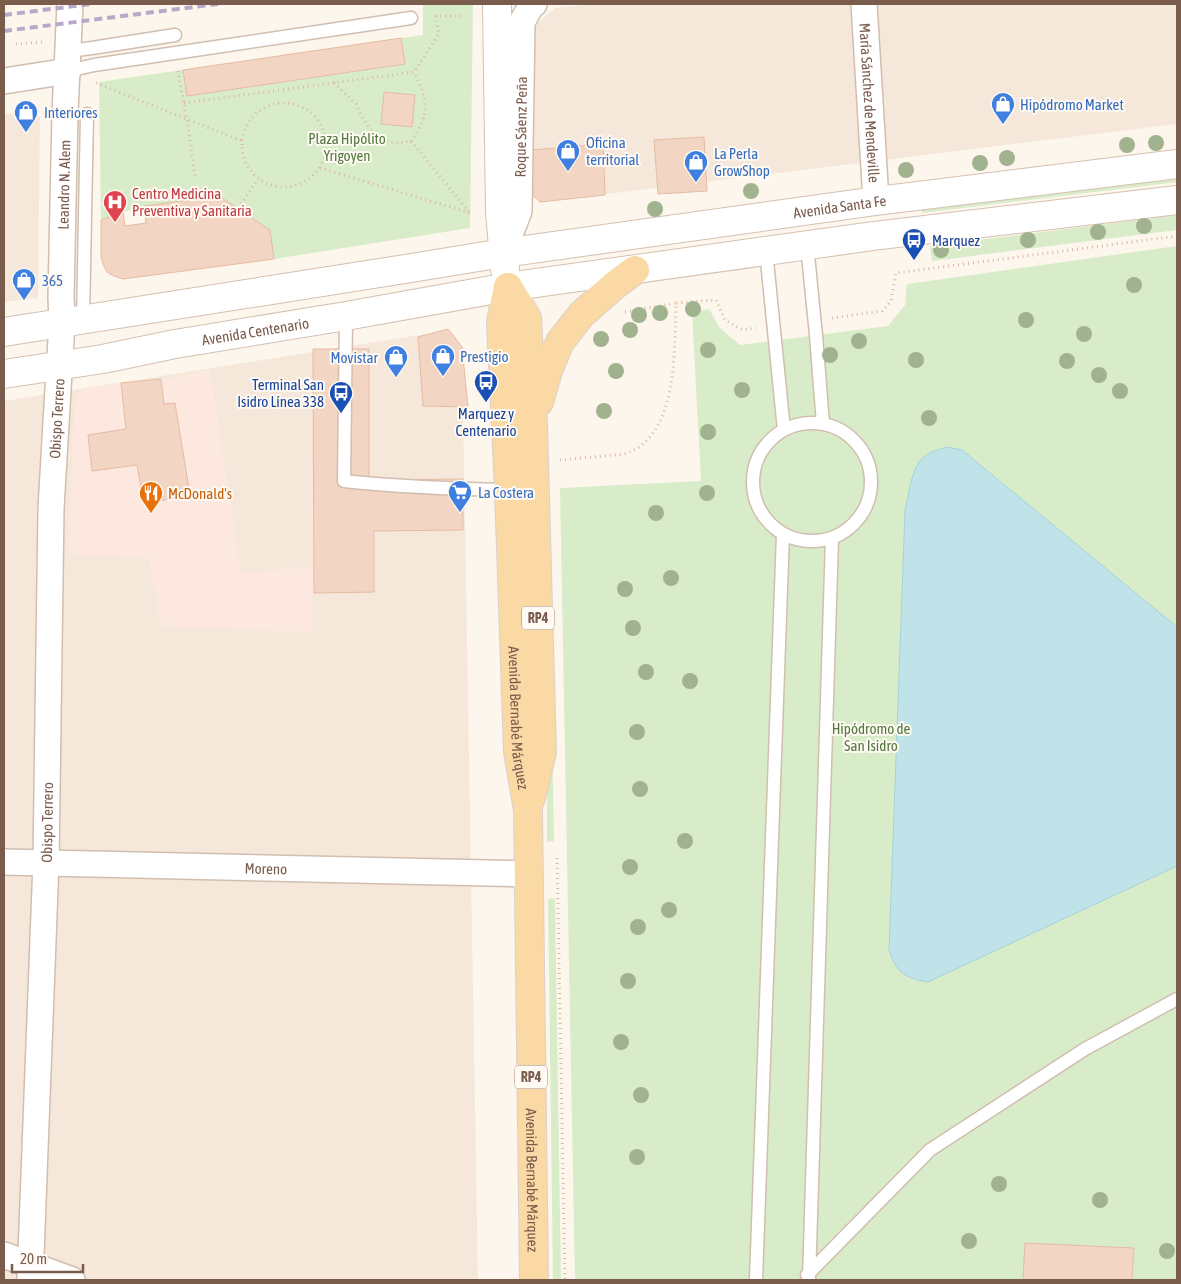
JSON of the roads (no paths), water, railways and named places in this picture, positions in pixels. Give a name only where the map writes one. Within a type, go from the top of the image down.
[{"type":"main road","name":"Roque Sáenz Peña","points":[[497,4],[500,203],[503,252],[508,288]]},
{"type":"main road","name":"Avenida Santa Fe","points":[[503,252],[876,201],[1177,164]]},
{"type":"main road","points":[[508,288],[883,235],[1177,200]]},
{"type":"main road","points":[[4,332],[503,252]]},
{"type":"main road","points":[[533,425],[548,371],[560,342],[582,314],[615,285],[636,270]]},
{"type":"main road","name":"Avenida Centenario","points":[[4,374],[508,288]]},
{"type":"main road","name":"Avenida Bernabé Márquez","points":[[508,288],[527,318],[533,425],[542,752],[528,810]]},
{"type":"main road","name":"Avenida Bernabé Márquez","points":[[508,288],[501,322],[518,752],[528,810],[534,1280]]},
{"type":"street","name":"Leandro N. Alem","points":[[59,366],[72,321],[61,297],[65,112],[70,4]]},
{"type":"street","name":"Roque Sáenz Peña","points":[[503,252],[519,211],[522,22],[534,4]]},
{"type":"street","name":"María Sánchez de Mendeville","points":[[864,4],[876,201]]},
{"type":"street","points":[[4,81],[68,61]]},
{"type":"street","name":"Obispo Terrero","points":[[30,1273],[46,862],[50,508],[59,366]]},
{"type":"street","name":"Moreno","points":[[4,862],[529,874]]},
{"type":"street","points":[[4,1255],[30,1273],[72,1280]]},
{"type":"lane","points":[[68,61],[94,65],[411,18]]},
{"type":"lane","points":[[68,61],[92,48],[175,35]]},
{"type":"lane","points":[[72,321],[86,114]]},
{"type":"lane","points":[[807,245],[823,424]]},
{"type":"lane","points":[[766,251],[784,430]]},
{"type":"lane","points":[[346,316],[344,481],[379,485],[509,490]]},
{"type":"lane","points":[[802,423],[823,424],[843,431],[859,446],[869,466],[871,488],[865,509],[851,526],[832,538],[811,541],[783,534],[771,525],[758,507],[753,486],[756,464],[767,445],[784,430],[802,423]]},
{"type":"lane","points":[[756,1280],[783,534]]},
{"type":"lane","points":[[807,1277],[832,538]]},
{"type":"lane","points":[[807,1277],[930,1150],[1085,1049],[1177,999]]},
{"type":"water","points":[[947,447],[962,450],[1177,627],[1177,866],[928,982],[914,979],[902,973],[889,951],[905,511],[912,479],[919,462],[928,454]]},
{"type":"railway","points":[[4,15],[91,4]]},
{"type":"railway","points":[[4,31],[218,4]]},
{"type":"place","name":"Hipódromo Market","points":[[1003,125]]},
{"type":"place","name":"Interiores","points":[[26,133]]},
{"type":"place","name":"Oficina territorial","points":[[568,172]]},
{"type":"place","name":"La Perla GrowShop","points":[[696,183]]},
{"type":"place","name":"Centro Medicina Preventiva y Sanitaria","points":[[115,223]]},
{"type":"place","name":"Marquez","points":[[914,261]]},
{"type":"place","name":"365","points":[[24,301]]},
{"type":"place","name":"Prestigio","points":[[443,377]]},
{"type":"place","name":"Movistar","points":[[396,378]]},
{"type":"place","name":"Marquez y Centenario","points":[[486,403]]},
{"type":"place","name":"Terminal San Isidro Línea 338","points":[[341,414]]},
{"type":"place","name":"La Costera","points":[[460,513]]},
{"type":"place","name":"McDonald's","points":[[151,514]]},
{"type":"park label","name":"Plaza Hipólito Yrigoyen","points":[[347,146]]},
{"type":"park label","name":"Hipódromo de San Isidro","points":[[871,736]]}]
